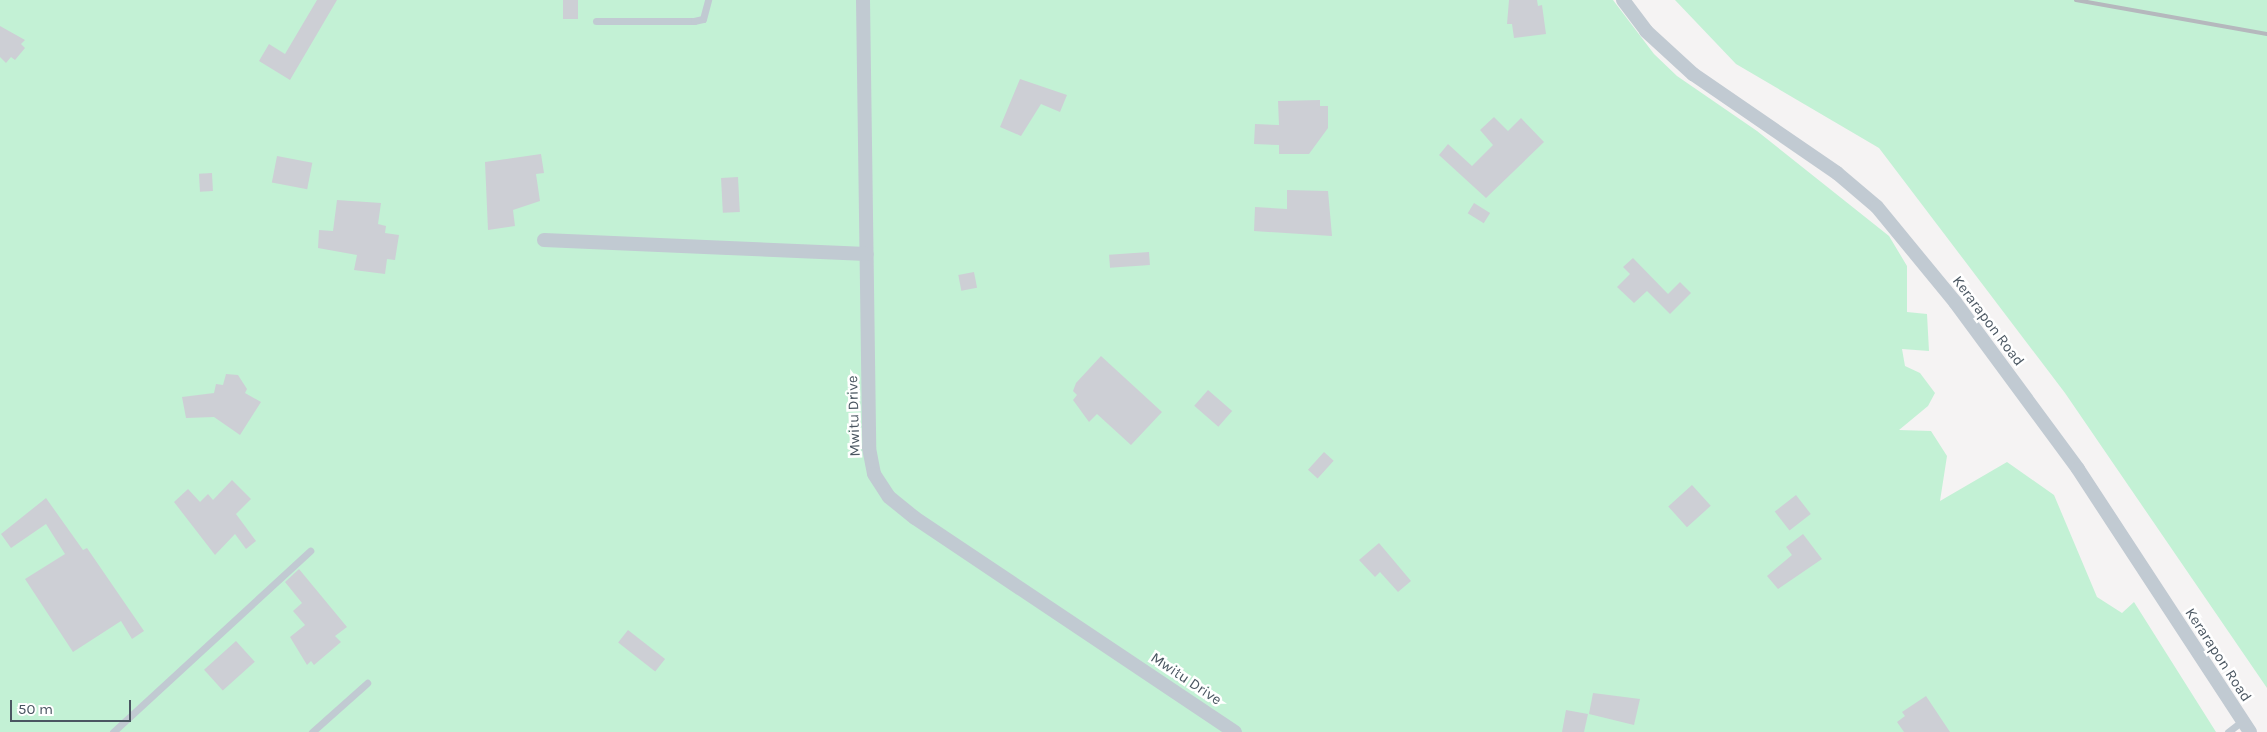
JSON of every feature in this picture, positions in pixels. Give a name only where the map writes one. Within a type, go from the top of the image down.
[{"type":"street","name":"Mwitu Drive","points":[[863,0],[869,448],[874,474],[889,497],[1235,732]]},
{"type":"street","name":"Kerarapon Road","points":[[1623,0],[1646,31],[1693,74],[1837,173],[1877,207],[1955,302],[2078,469],[2246,726]]},
{"type":"street","points":[[544,240],[866,254]]},
{"type":"lane","points":[[596,21],[694,22],[703,19],[708,0]]},
{"type":"lane","points":[[113,732],[310,551]]},
{"type":"lane","points":[[312,732],[367,683]]},
{"type":"lane","points":[[2228,732],[2246,726]]},
{"type":"green space","points":[[0,0],[1613,0],[1654,54],[1677,76],[1757,131],[1889,236],[1907,266],[1907,312],[1927,314],[1929,351],[1902,349],[1905,366],[1920,373],[1935,393],[1928,406],[1899,430],[1931,431],[1947,456],[1940,501],[2007,462],[2054,495],[2097,597],[2122,613],[2134,602],[2216,732],[0,732]]},
{"type":"green space","points":[[1675,0],[2267,0],[2267,688],[2065,393],[1879,148],[1736,64]]},
{"type":"building","points":[[317,0],[337,0],[290,80],[259,61],[269,44],[285,54]]},
{"type":"building","points":[[563,0],[578,0],[578,19],[563,19]]},
{"type":"building","points":[[1509,0],[1537,0],[1538,6],[1542,5],[1546,34],[1514,38],[1512,24],[1507,24]]},
{"type":"building","points":[[0,26],[25,40],[21,44],[25,48],[15,60],[11,57],[6,63],[0,57]]},
{"type":"building","points":[[1020,79],[1067,95],[1060,112],[1041,104],[1021,136],[1000,127]]},
{"type":"building","points":[[1320,100],[1320,106],[1328,106],[1328,128],[1309,154],[1279,154],[1279,145],[1254,144],[1255,124],[1279,125],[1278,101]]},
{"type":"building","points":[[1494,117],[1508,131],[1521,118],[1544,142],[1486,198],[1439,155],[1448,144],[1472,166],[1493,145],[1480,130]]},
{"type":"building","points":[[541,154],[544,173],[536,174],[540,201],[513,210],[515,226],[488,230],[485,162]]},
{"type":"building","points":[[277,156],[312,163],[307,189],[272,183]]},
{"type":"building","points":[[212,173],[213,191],[200,192],[199,174]]},
{"type":"building","points":[[738,177],[740,212],[723,213],[721,178]]},
{"type":"building","points":[[1287,190],[1328,191],[1332,236],[1254,231],[1255,207],[1287,209]]},
{"type":"building","points":[[337,200],[381,203],[378,224],[386,226],[385,233],[399,235],[395,260],[387,259],[385,274],[354,270],[357,255],[318,248],[319,230],[333,231]]},
{"type":"building","points":[[1474,203],[1490,213],[1484,223],[1468,213]]},
{"type":"building","points":[[1149,252],[1150,265],[1110,268],[1109,255]]},
{"type":"building","points":[[1633,258],[1668,294],[1680,282],[1691,293],[1670,314],[1647,291],[1634,303],[1617,287],[1630,274],[1623,267]]},
{"type":"building","points":[[974,272],[977,288],[961,291],[958,275]]},
{"type":"building","points":[[1101,356],[1162,412],[1131,445],[1097,414],[1089,422],[1073,400],[1077,395],[1073,391],[1076,383]]},
{"type":"building","points":[[226,374],[238,375],[247,389],[245,393],[261,402],[240,435],[214,417],[186,418],[182,397],[214,393],[216,384],[223,385]]},
{"type":"building","points":[[1208,390],[1232,411],[1218,427],[1194,406]]},
{"type":"building","points":[[1324,452],[1334,461],[1318,479],[1308,470]]},
{"type":"building","points":[[232,480],[251,499],[236,514],[256,541],[246,549],[235,534],[215,555],[174,502],[188,489],[200,502],[208,494],[213,500]]},
{"type":"building","points":[[1692,485],[1711,506],[1687,527],[1668,506]]},
{"type":"building","points":[[1796,495],[1811,514],[1789,531],[1775,512]]},
{"type":"building","points":[[46,498],[83,550],[87,548],[144,631],[132,639],[121,621],[73,652],[25,579],[65,554],[46,524],[11,548],[1,534]]},
{"type":"building","points":[[1803,534],[1822,559],[1778,589],[1767,576],[1792,555],[1786,547]]},
{"type":"building","points":[[1379,543],[1411,581],[1398,592],[1380,572],[1375,577],[1359,560]]},
{"type":"building","points":[[299,569],[347,627],[335,636],[341,642],[314,665],[311,661],[307,665],[290,637],[305,625],[293,611],[302,603],[285,582]]},
{"type":"building","points":[[628,630],[665,659],[655,672],[618,643]]},
{"type":"building","points":[[236,641],[255,662],[223,691],[204,670]]},
{"type":"building","points":[[1593,693],[1640,699],[1634,725],[1589,714]]},
{"type":"building","points":[[1926,696],[1950,732],[1904,732],[1897,722],[1905,716],[1902,712]]},
{"type":"building","points":[[1566,710],[1588,714],[1584,732],[1562,732]]},
{"type":"railway","points":[[2076,0],[2267,34]]}]
